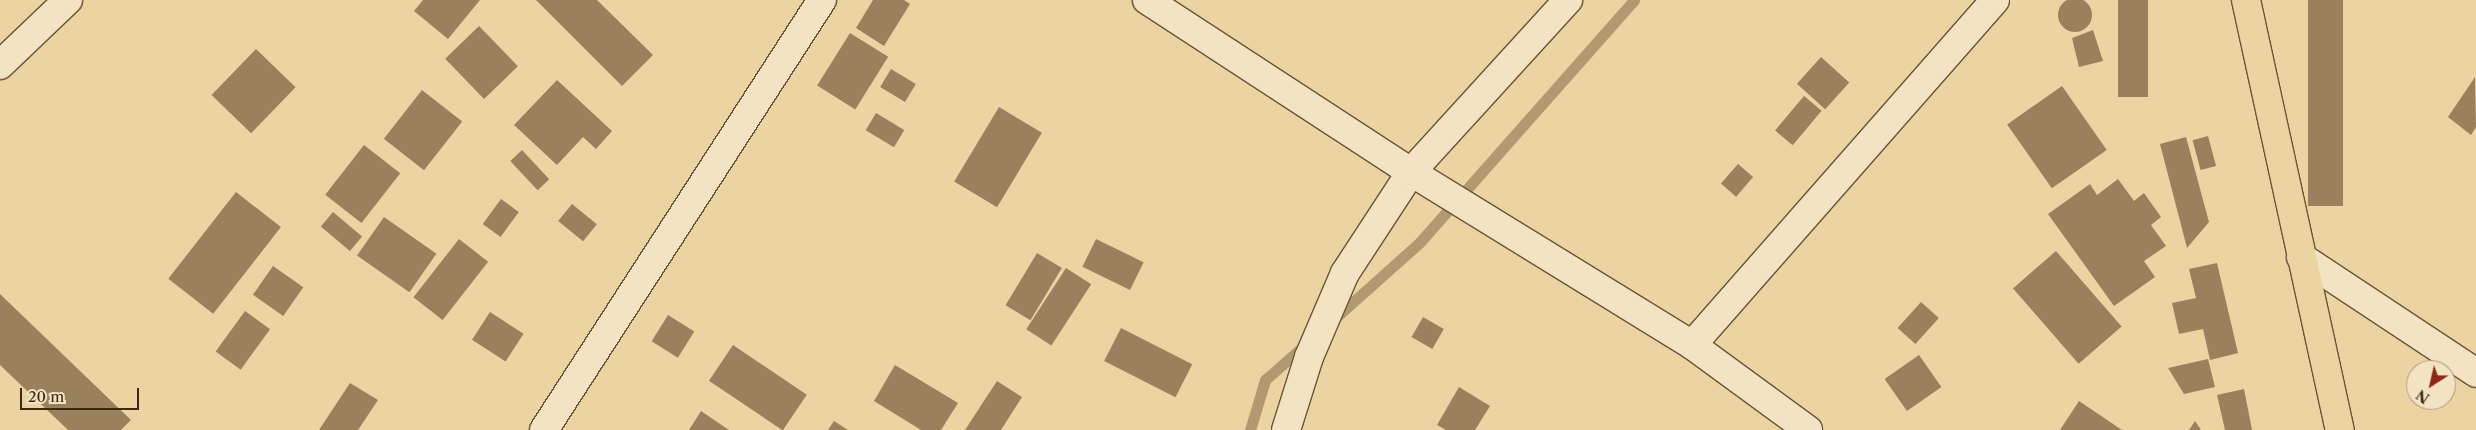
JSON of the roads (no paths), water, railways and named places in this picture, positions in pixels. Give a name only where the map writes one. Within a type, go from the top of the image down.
[{"type":"main road","points":[[2246,0],[2340,430]]},
{"type":"street","points":[[0,65],[68,0]]},
{"type":"street","points":[[544,430],[822,0]]},
{"type":"street","points":[[1147,0],[1411,172],[1692,345],[1808,430]]},
{"type":"street","points":[[1286,430],[1309,357],[1345,273],[1411,172],[1568,0]]},
{"type":"street","points":[[1692,345],[1995,0]]},
{"type":"street","points":[[2301,257],[2476,373]]},
{"type":"waterway","points":[[1334,319],[1420,242],[1634,0]]},
{"type":"waterway","points":[[1250,430],[1265,380],[1307,343]]}]
